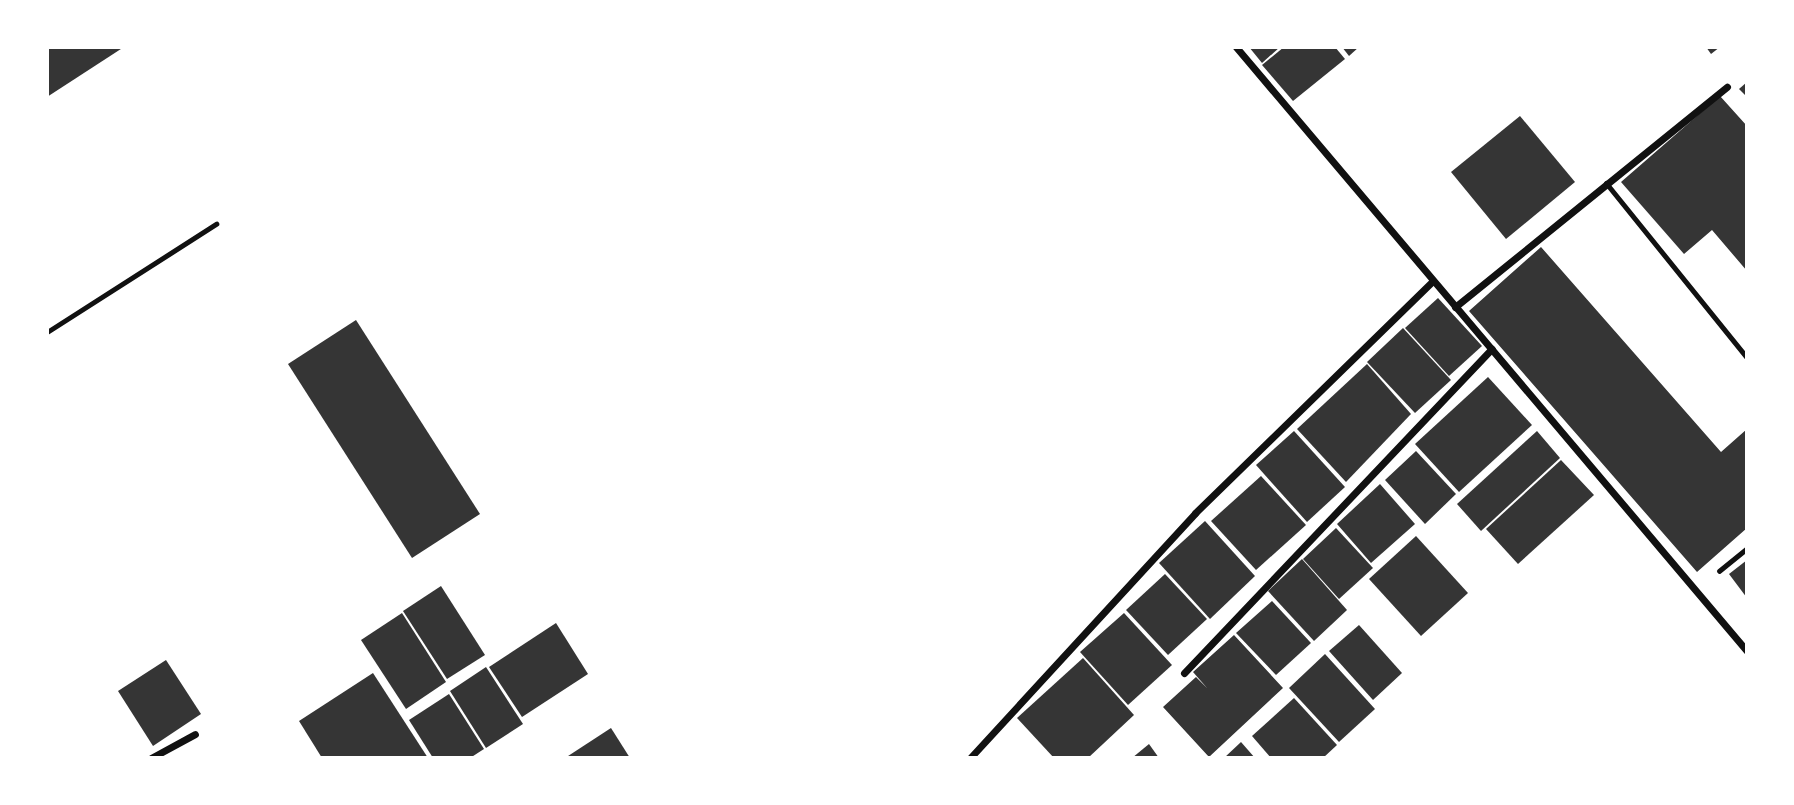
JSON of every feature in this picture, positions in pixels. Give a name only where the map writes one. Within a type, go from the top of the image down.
[{"type":"street","points":[[1236,47],[1432,282],[1492,349],[1747,651]]},
{"type":"street","points":[[1455,307],[1727,87]]},
{"type":"street","points":[[970,758],[1195,513],[1432,282]]},
{"type":"street","points":[[1184,673],[1492,349]]},
{"type":"street","points":[[151,758],[195,734]]},
{"type":"lane","points":[[1606,183],[1747,358]]},
{"type":"lane","points":[[47,332],[216,224]]},
{"type":"building","points":[[47,47],[124,47],[47,97]]},
{"type":"building","points":[[1249,47],[1280,47],[1262,63]]},
{"type":"building","points":[[1284,47],[1335,47],[1345,59],[1293,101],[1262,65]]},
{"type":"building","points":[[1342,47],[1359,47],[1349,56]]},
{"type":"building","points":[[1706,47],[1720,47],[1711,54]]},
{"type":"building","points":[[1747,82],[1747,97],[1739,89]]},
{"type":"building","points":[[1720,96],[1747,126],[1747,271],[1712,230],[1684,254],[1621,182]]},
{"type":"building","points":[[1520,116],[1575,182],[1506,239],[1451,172]]},
{"type":"building","points":[[1541,247],[1721,452],[1747,429],[1747,528],[1697,572],[1469,311]]},
{"type":"building","points":[[1438,298],[1482,346],[1449,376],[1405,328]]},
{"type":"building","points":[[356,320],[480,514],[412,558],[288,364]]},
{"type":"building","points":[[1403,328],[1451,380],[1415,413],[1367,362]]},
{"type":"building","points":[[1367,364],[1411,414],[1346,482],[1297,429]]},
{"type":"building","points":[[1488,377],[1532,425],[1459,492],[1415,444]]},
{"type":"building","points":[[1294,431],[1345,487],[1307,522],[1256,465]]},
{"type":"building","points":[[1537,431],[1560,458],[1481,531],[1457,504]]},
{"type":"building","points":[[1416,451],[1456,494],[1425,524],[1385,480]]},
{"type":"building","points":[[1561,460],[1594,495],[1518,564],[1486,529]]},
{"type":"building","points":[[1261,476],[1306,525],[1256,570],[1211,521]]},
{"type":"building","points":[[1380,484],[1415,524],[1371,563],[1337,524]]},
{"type":"building","points":[[1205,521],[1255,576],[1210,619],[1159,563]]},
{"type":"building","points":[[1336,528],[1373,568],[1339,599],[1303,559]]},
{"type":"building","points":[[1416,536],[1468,593],[1421,636],[1369,579]]},
{"type":"building","points":[[1302,559],[1347,610],[1314,641],[1268,591]]},
{"type":"building","points":[[1747,560],[1747,598],[1729,574]]},
{"type":"building","points":[[1165,574],[1207,619],[1168,655],[1126,610]]},
{"type":"building","points":[[441,586],[485,655],[447,679],[403,611]]},
{"type":"building","points":[[1272,601],[1311,643],[1276,675],[1236,633]]},
{"type":"building","points":[[402,613],[446,682],[406,709],[361,640]]},
{"type":"building","points":[[1124,613],[1172,665],[1128,705],[1080,652]]},
{"type":"building","points":[[556,623],[588,674],[522,717],[489,667]]},
{"type":"building","points":[[1359,625],[1402,673],[1373,700],[1329,651]]},
{"type":"building","points":[[1234,635],[1283,688],[1209,757],[1163,707],[1196,677],[1207,688],[1193,672]]},
{"type":"building","points":[[1325,654],[1375,709],[1339,742],[1289,688]]},
{"type":"building","points":[[1083,658],[1134,715],[1088,758],[1054,758],[1017,718]]},
{"type":"building","points":[[166,660],[201,714],[153,746],[118,691]]},
{"type":"building","points":[[486,667],[523,724],[486,748],[450,691]]},
{"type":"building","points":[[373,673],[428,758],[322,758],[299,721]]},
{"type":"building","points":[[449,694],[484,749],[470,758],[433,758],[409,720]]},
{"type":"building","points":[[1294,698],[1337,745],[1323,758],[1271,758],[1252,736]]},
{"type":"building","points":[[611,728],[630,758],[565,758]]},
{"type":"building","points":[[1241,742],[1255,758],[1224,758]]},
{"type":"building","points":[[1149,744],[1159,758],[1132,758]]}]
